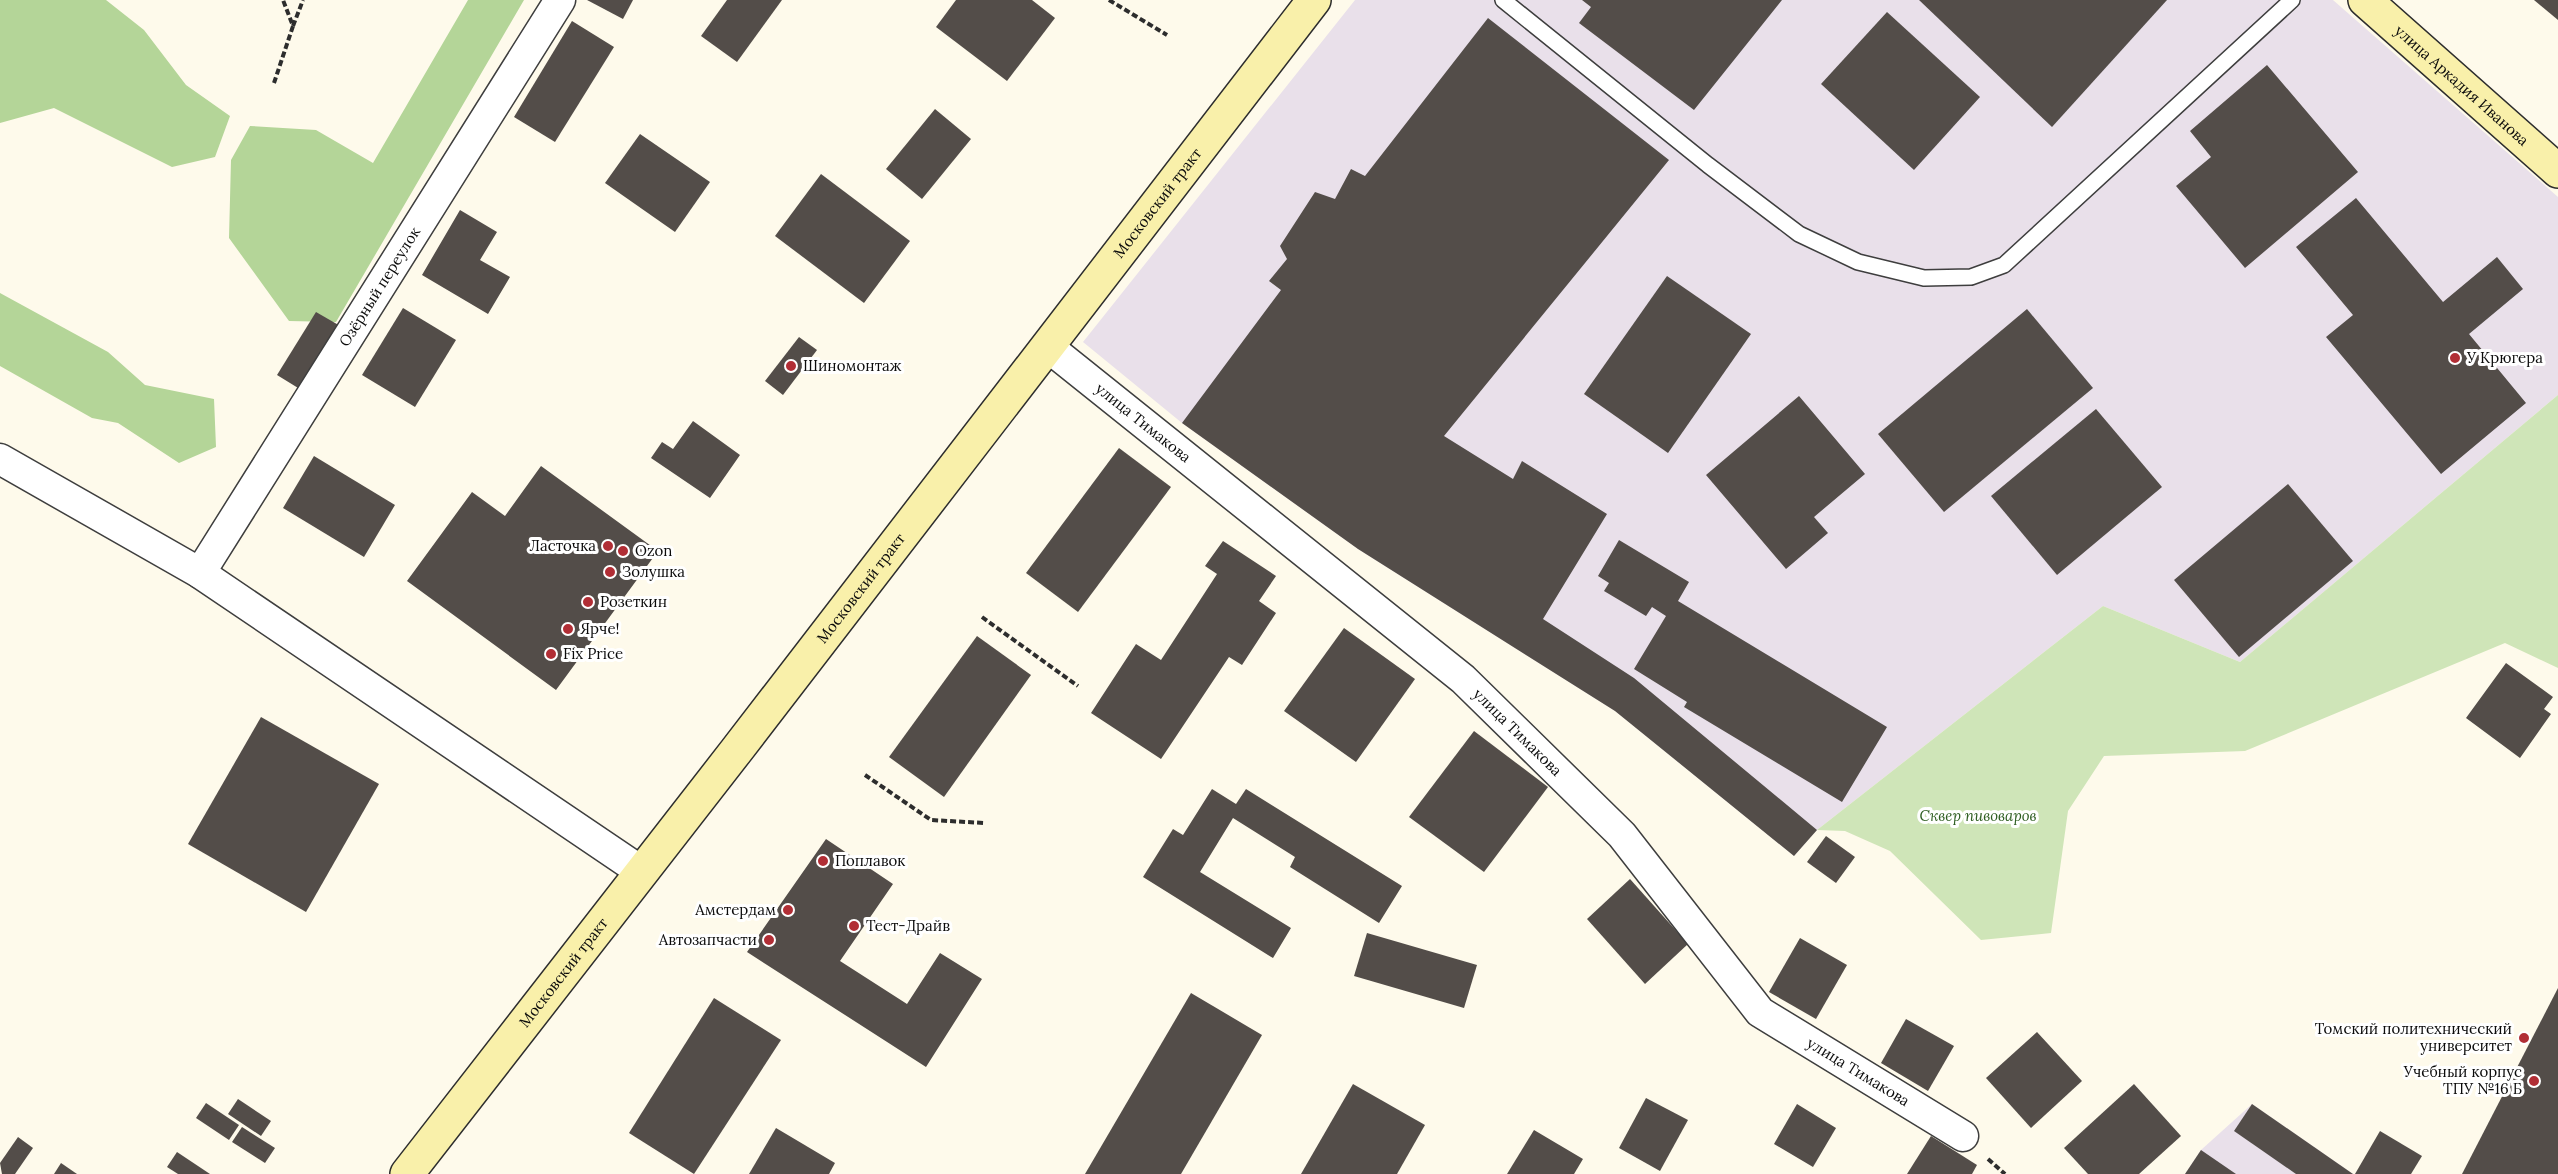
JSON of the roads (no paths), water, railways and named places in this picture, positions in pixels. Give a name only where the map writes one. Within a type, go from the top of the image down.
[{"type":"main road","name":"Московский тракт","points":[[407,1174],[1314,0]]},
{"type":"main road","name":"улица Аркадия Иванова","points":[[2365,0],[2558,171]]},
{"type":"street","name":"Озёрный переулок","points":[[200,573],[560,0]]},
{"type":"street","name":"улица Тимакова","points":[[1047,346],[1463,679],[1622,835],[1760,1012],[1963,1136]]},
{"type":"street","points":[[0,459],[200,573],[642,872]]},
{"type":"lane","points":[[1503,0],[1708,165],[1799,234],[1858,262],[1924,278],[1971,277],[2004,265],[2292,0]]},
{"type":"place","name":"У Крюгера","points":[[2455,358]]},
{"type":"place","name":"Шиномонтаж","points":[[791,366]]},
{"type":"place","name":"Ласточка","points":[[608,546]]},
{"type":"place","name":"Ozon","points":[[623,551]]},
{"type":"place","name":"Золушка","points":[[610,572]]},
{"type":"place","name":"Розеткин","points":[[588,602]]},
{"type":"place","name":"Ярче!","points":[[568,629]]},
{"type":"place","name":"Fix Price","points":[[551,654]]},
{"type":"place","name":"Поплавок","points":[[823,861]]},
{"type":"place","name":"Амстердам","points":[[788,910]]},
{"type":"place","name":"Тест-Драйв","points":[[854,926]]},
{"type":"place","name":"Автозапчасти","points":[[769,940]]},
{"type":"place","name":"Томский политехнический университет","points":[[2524,1038]]},
{"type":"place","name":"Учебный корпус ТПУ №16 Б","points":[[2534,1081]]},
{"type":"park label","name":"Сквер пивоваров","points":[[1978,816]]}]
